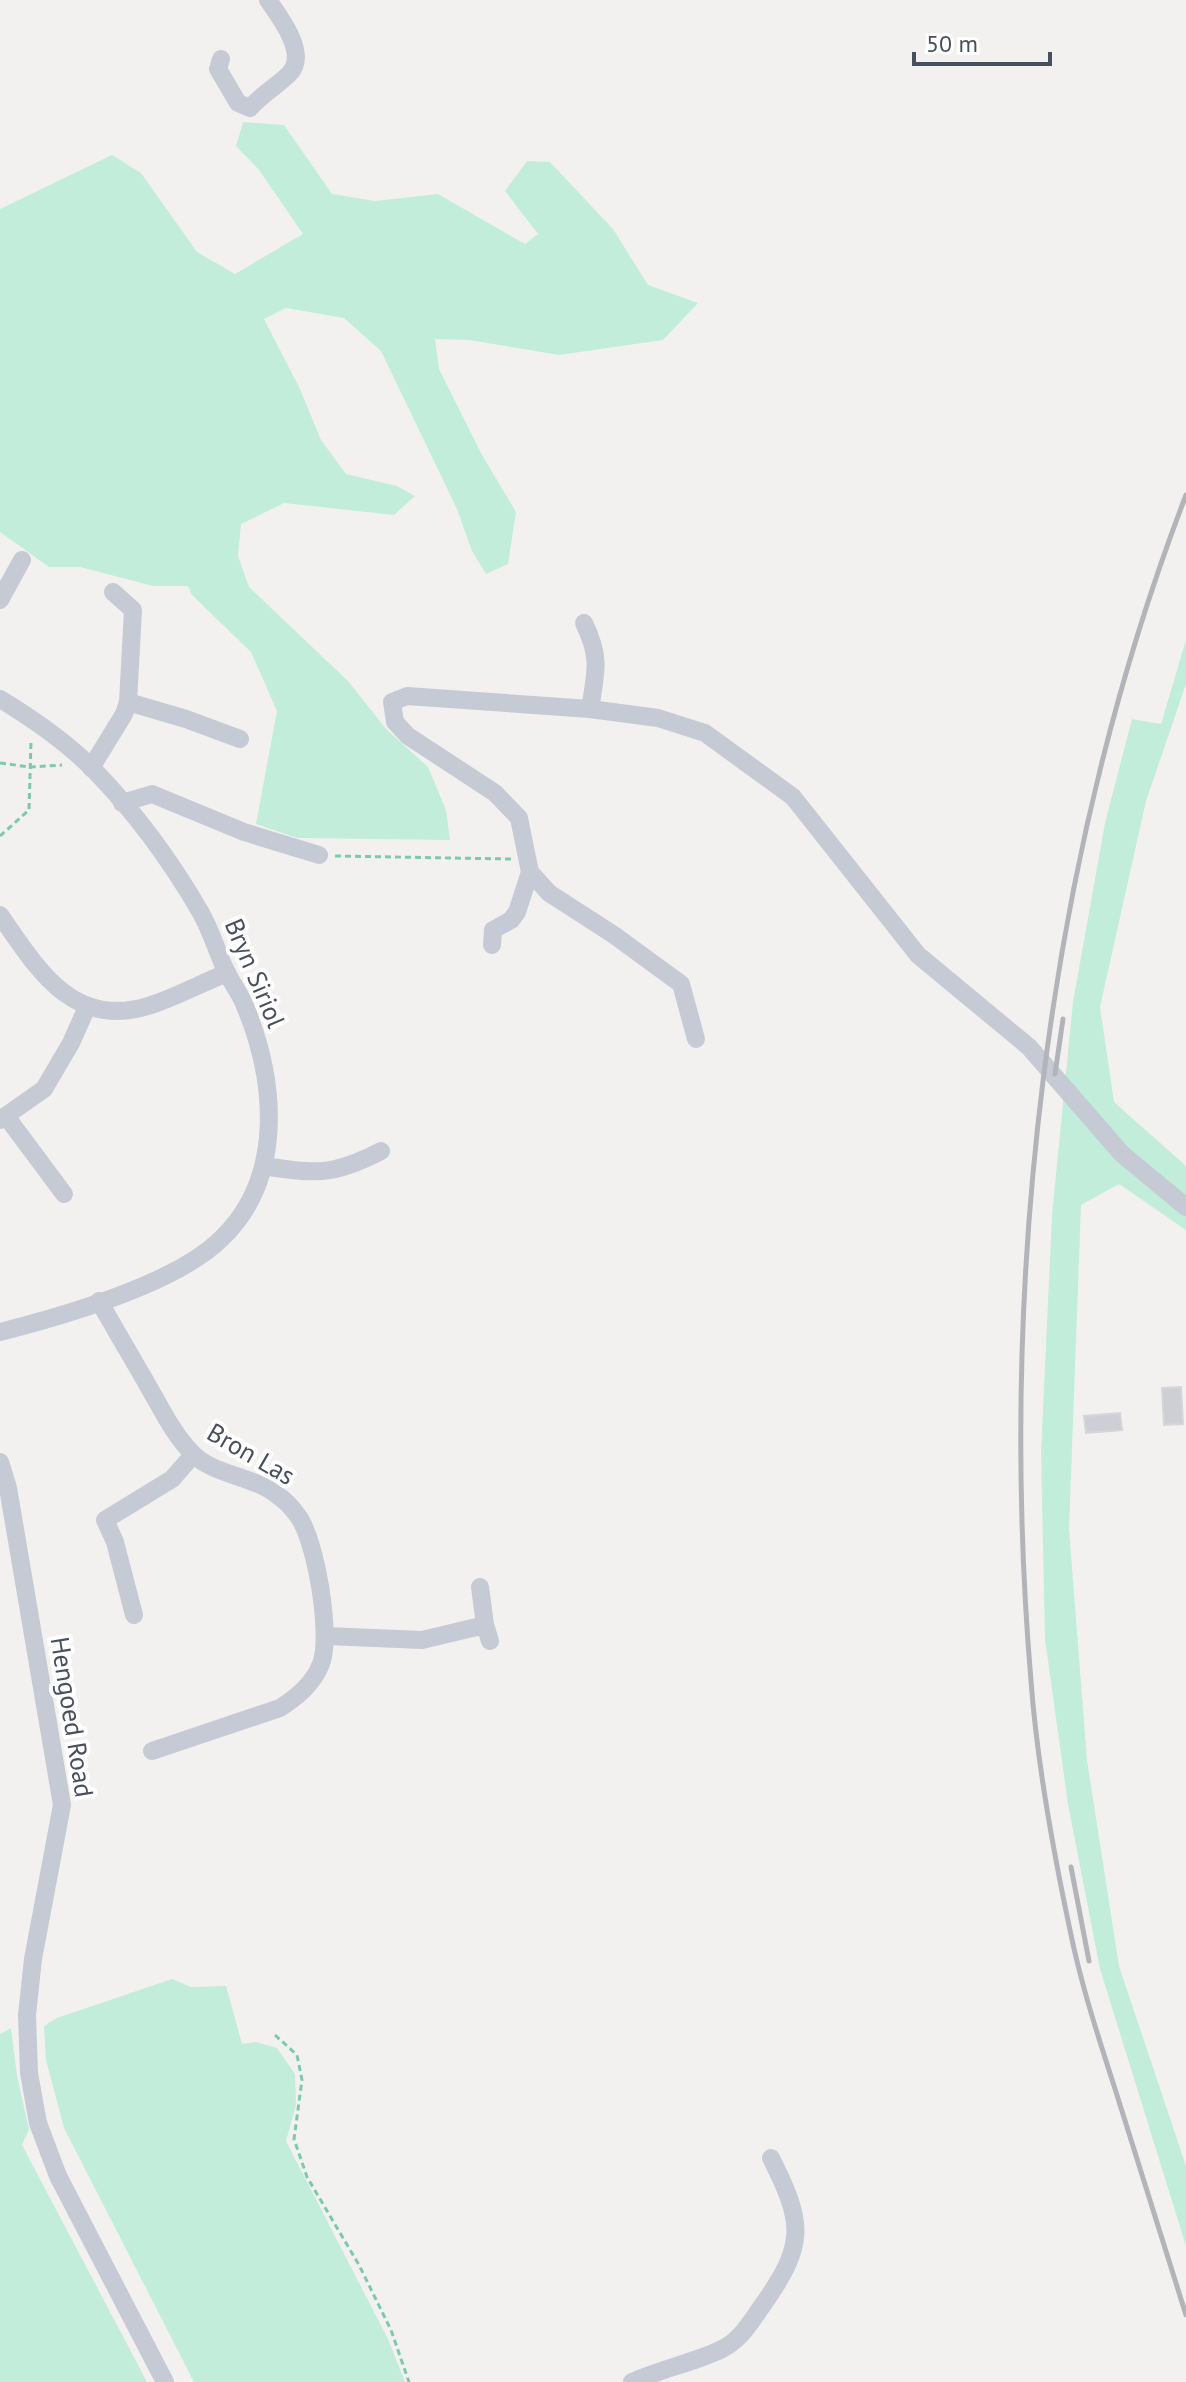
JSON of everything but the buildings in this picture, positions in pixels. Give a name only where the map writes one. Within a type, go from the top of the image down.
[{"type":"street","points":[[221,59],[218,69],[238,103],[250,108],[292,73],[296,60],[294,47],[268,0]]},
{"type":"street","points":[[0,600],[22,560]]},
{"type":"street","points":[[88,765],[124,714],[128,702],[133,610],[113,592]]},
{"type":"street","points":[[584,623],[595,646],[596,671],[590,709]]},
{"type":"street","points":[[696,1039],[681,984],[549,893],[529,867],[519,818],[495,793],[408,736],[395,722],[392,702],[407,696],[590,709],[658,718],[705,733],[793,797],[918,955],[1029,1047],[1122,1154],[1186,1207]]},
{"type":"street","name":"Bryn Siriol","points":[[0,699],[31,719],[88,765],[156,843],[202,915],[227,973],[245,1005],[262,1058],[270,1121],[264,1166],[251,1201],[222,1238],[192,1262],[99,1301],[0,1332]]},
{"type":"street","points":[[128,702],[240,739]]},
{"type":"street","points":[[122,803],[152,794],[244,832],[319,855]]},
{"type":"street","points":[[492,945],[493,930],[511,920],[517,912],[529,867]]},
{"type":"street","points":[[0,915],[33,962],[66,996],[87,1007],[115,1012],[148,1006],[227,973]]},
{"type":"street","points":[[64,1194],[3,1118],[44,1089],[71,1043],[87,1007]]},
{"type":"street","points":[[264,1166],[309,1173],[331,1171],[351,1167],[381,1151]]},
{"type":"street","name":"Bron Las","points":[[99,1301],[175,1432],[193,1455],[224,1472],[261,1484],[280,1496],[300,1518],[324,1607],[326,1636],[321,1663],[312,1680],[297,1697],[280,1708],[152,1751]]},
{"type":"street","points":[[134,1615],[115,1542],[105,1520],[172,1479],[193,1455]]},
{"type":"street","name":"Hengoed Road","points":[[0,1462],[8,1488],[62,1805],[33,1959],[27,2015],[29,2073],[38,2123],[58,2176],[165,2382]]},
{"type":"street","points":[[326,1636],[422,1640],[488,1633],[480,1587]]},
{"type":"street","points":[[632,2382],[721,2350],[737,2340],[788,2267],[796,2238],[794,2207],[771,2158]]},
{"type":"path","points":[[0,836],[29,810],[31,719]]},
{"type":"path","points":[[0,763],[30,767],[88,765]]},
{"type":"path","points":[[319,855],[507,858],[529,867]]},
{"type":"path","points":[[275,2035],[297,2055],[302,2080],[294,2139],[307,2177],[359,2265],[391,2330],[409,2382]]},
{"type":"green space","points":[[243,122],[284,125],[332,194],[375,201],[438,194],[525,244],[538,234],[505,191],[527,161],[550,162],[613,229],[648,285],[698,303],[663,340],[559,355],[469,340],[435,339],[439,369],[481,453],[516,512],[508,564],[486,574],[472,551],[457,509],[381,351],[344,318],[286,308],[264,319],[300,389],[321,440],[346,474],[397,486],[415,496],[394,515],[284,503],[241,524],[238,556],[249,587],[348,681],[386,729],[428,767],[446,810],[450,840],[297,838],[256,824],[277,711],[251,652],[192,595],[188,586],[153,586],[80,567],[49,567],[0,532],[0,209],[112,155],[141,173],[197,252],[235,274],[303,234],[259,170],[236,146]]},
{"type":"green space","points":[[1186,640],[1186,684],[1146,801],[1100,1007],[1114,1102],[1186,1166],[1186,1230],[1119,1184],[1081,1205],[1069,1529],[1087,1760],[1119,1966],[1186,2166],[1186,2246],[1100,1969],[1068,1804],[1045,1639],[1041,1453],[1052,1215],[1073,1002],[1105,823],[1132,719],[1161,724]]},
{"type":"green space","points":[[172,1979],[191,1987],[226,1986],[242,2044],[256,2042],[277,2048],[295,2074],[296,2105],[286,2141],[388,2339],[405,2382],[194,2382],[64,2128],[46,2060],[44,2026],[57,2018]]},
{"type":"green space","points":[[11,2028],[17,2076],[29,2129],[22,2145],[147,2382],[0,2382],[0,2034]]},
{"type":"railway","points":[[1186,495],[1138,635],[1098,780],[1066,928],[1043,1079],[1028,1231],[1021,1382],[1022,1533],[1031,1681],[1052,1837],[1085,1991],[1186,2315]]},
{"type":"railway","points":[[1055,1074],[1063,1019]]},
{"type":"railway","points":[[1071,1867],[1089,1961]]}]
